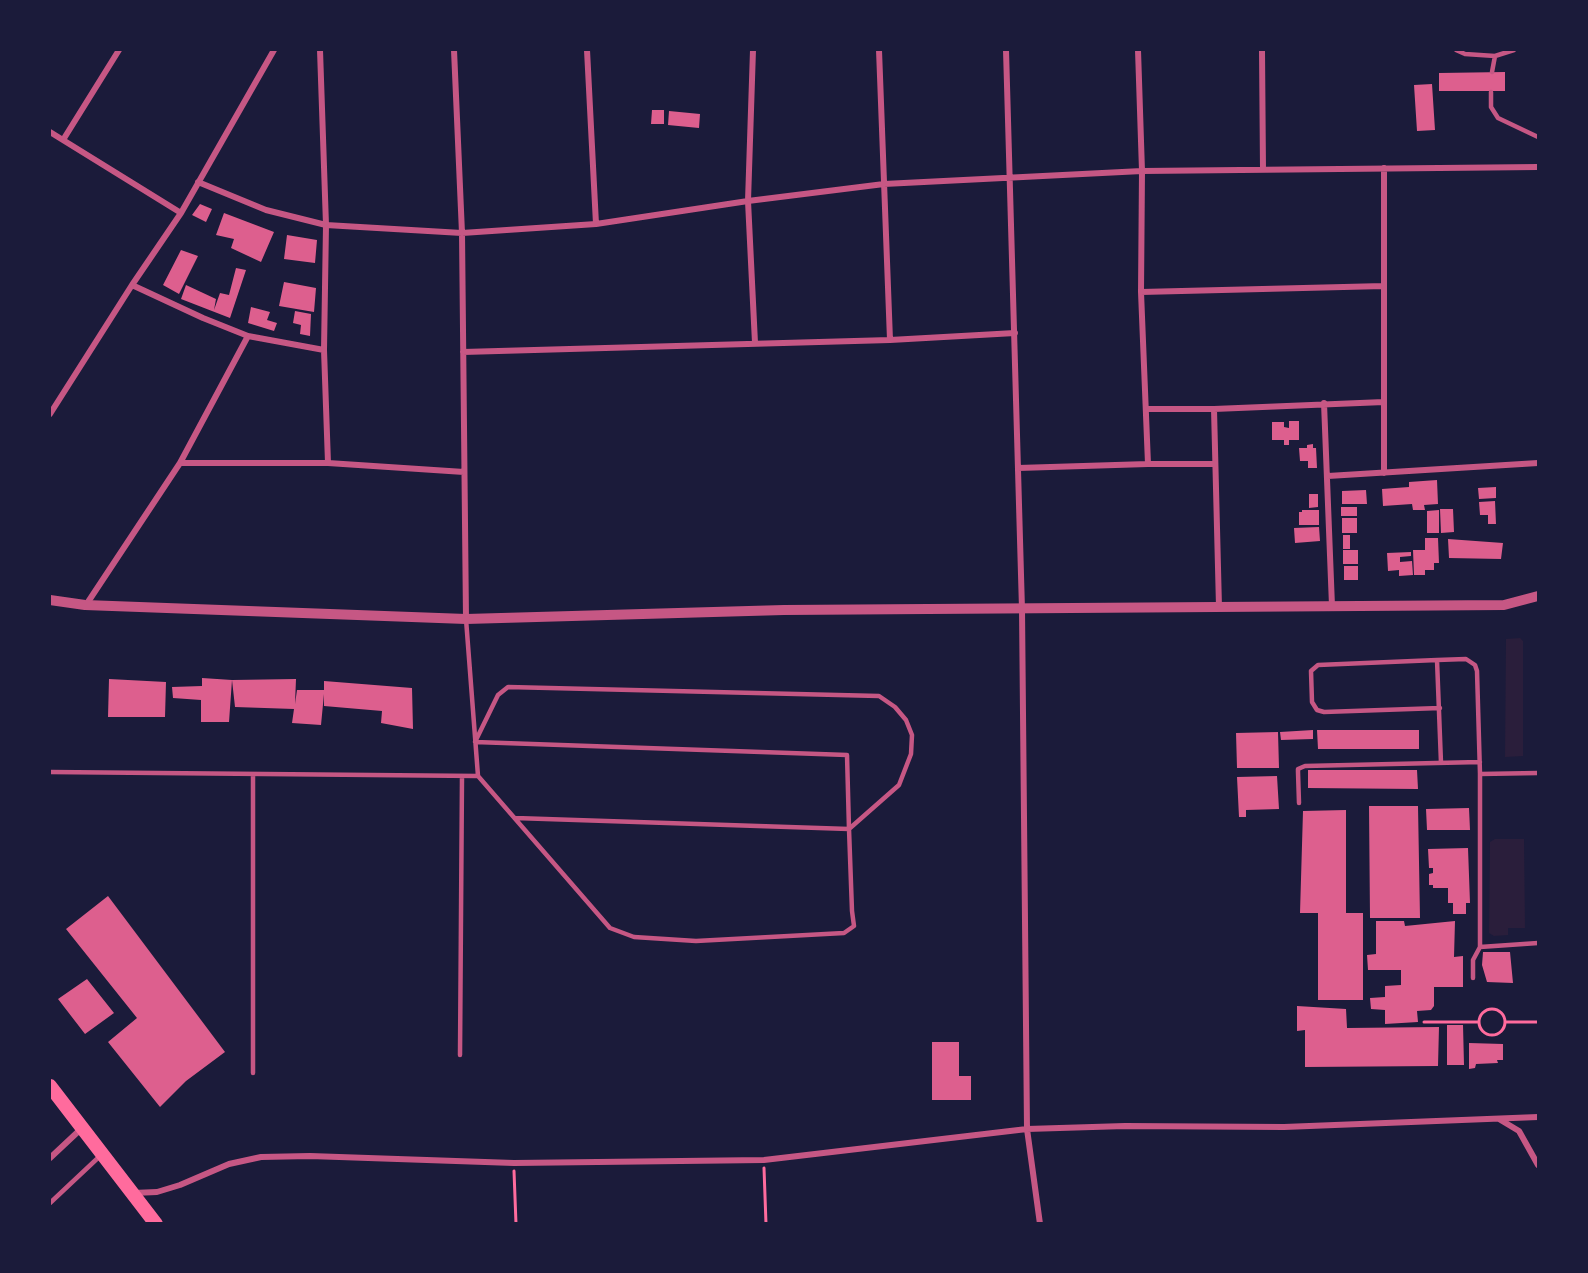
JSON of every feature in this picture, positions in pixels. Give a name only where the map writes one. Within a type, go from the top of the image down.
[{"type":"main road","points":[[50,1086],[156,1224]]},
{"type":"street","points":[[63,140],[119,50]]},
{"type":"street","points":[[50,414],[181,213],[274,50]]},
{"type":"street","points":[[320,50],[326,225],[324,350],[328,463]]},
{"type":"street","points":[[454,50],[462,233],[466,619]]},
{"type":"street","points":[[587,50],[596,225]]},
{"type":"street","points":[[753,50],[748,201],[755,343]]},
{"type":"street","points":[[879,50],[891,340]]},
{"type":"street","points":[[1006,50],[1022,609],[1027,1129],[1040,1224]]},
{"type":"street","points":[[1138,50],[1142,171],[1141,292],[1148,464]]},
{"type":"street","points":[[1262,50],[1263,170]]},
{"type":"street","points":[[50,132],[181,213]]},
{"type":"street","points":[[198,182],[266,210],[326,225],[462,233],[596,225],[748,201],[884,184],[1142,171],[1539,167]]},
{"type":"street","points":[[1384,168],[1384,473]]},
{"type":"street","points":[[132,285],[202,318],[249,336],[324,350]]},
{"type":"street","points":[[1141,292],[1384,286]]},
{"type":"street","points":[[463,352],[891,340],[1015,333]]},
{"type":"street","points":[[85,605],[180,463],[249,336]]},
{"type":"street","points":[[1147,409],[1214,409],[1384,402]]},
{"type":"street","points":[[1324,403],[1332,606]]},
{"type":"street","points":[[1214,409],[1220,608]]},
{"type":"street","points":[[180,463],[328,463],[464,472]]},
{"type":"street","points":[[1328,476],[1539,463]]},
{"type":"street","points":[[1018,468],[1215,464]]},
{"type":"street","points":[[50,600],[85,605],[466,619],[784,610],[1504,604],[1539,596]]},
{"type":"street","points":[[133,1194],[157,1192],[180,1185],[229,1164],[261,1157],[310,1156],[514,1163],[764,1160],[1027,1129],[1125,1126],[1284,1127],[1538,1116],[1539,1122]]},
{"type":"street","points":[[1499,1118],[1519,1131],[1539,1165]]},
{"type":"street","points":[[50,1158],[83,1127]]},
{"type":"lane","points":[[1456,50],[1465,54],[1495,56],[1514,50]]},
{"type":"lane","points":[[1492,72],[1495,56]]},
{"type":"lane","points":[[1491,92],[1491,106],[1498,118],[1539,137]]},
{"type":"lane","points":[[466,619],[475,742],[478,776],[610,928],[634,937],[696,941],[844,933],[854,926],[847,755],[475,742]]},
{"type":"lane","points":[[1440,708],[1324,712],[1317,710],[1312,702],[1311,671],[1318,665],[1437,660],[1466,659],[1475,665],[1480,762],[1480,947],[1473,960],[1473,978]]},
{"type":"lane","points":[[1437,660],[1441,763]]},
{"type":"lane","points":[[475,742],[498,695],[508,687],[879,696],[895,707],[906,720],[912,735],[911,754],[899,785],[849,829],[515,818]]},
{"type":"lane","points":[[1299,803],[1298,772],[1301,766],[1480,762]]},
{"type":"lane","points":[[50,772],[478,776]]},
{"type":"lane","points":[[1480,774],[1539,773]]},
{"type":"lane","points":[[253,774],[253,1073]]},
{"type":"lane","points":[[460,1055],[462,776]]},
{"type":"lane","points":[[1480,947],[1539,943]]},
{"type":"lane","points":[[50,1203],[103,1154]]},
{"type":"path","points":[[1493,1009],[1500,1013],[1505,1022],[1501,1031],[1493,1036],[1481,1030],[1479,1022],[1482,1013],[1493,1009]]},
{"type":"path","points":[[1424,1022],[1479,1022]]},
{"type":"path","points":[[1505,1022],[1539,1022]]},
{"type":"path","points":[[764,1160],[766,1224]]},
{"type":"path","points":[[514,1163],[516,1224]]},
{"type":"shaded area","points":[[1520,638],[1523,641],[1523,756],[1505,757],[1506,639]]},
{"type":"shaded area","points":[[1495,839],[1524,839],[1525,928],[1508,928],[1508,935],[1494,936],[1489,933],[1490,842]]},
{"type":"building","points":[[1505,72],[1505,91],[1439,91],[1439,73]]},
{"type":"building","points":[[1432,84],[1435,130],[1417,131],[1414,85]]},
{"type":"building","points":[[652,110],[664,110],[664,124],[651,124]]},
{"type":"building","points":[[669,111],[700,114],[699,128],[668,125]]},
{"type":"building","points":[[200,204],[212,209],[206,222],[192,215]]},
{"type":"building","points":[[224,213],[274,232],[261,262],[231,248],[234,239],[216,235]]},
{"type":"building","points":[[287,235],[317,240],[315,263],[284,259]]},
{"type":"building","points":[[181,250],[198,256],[179,294],[163,285]]},
{"type":"building","points":[[236,268],[246,270],[230,318],[181,299],[186,285],[216,299],[214,310],[220,293],[229,295]]},
{"type":"building","points":[[284,282],[316,288],[314,312],[279,306]]},
{"type":"building","points":[[251,307],[270,312],[267,320],[277,323],[274,331],[248,323]]},
{"type":"building","points":[[295,311],[311,314],[310,336],[300,334],[301,325],[293,323]]},
{"type":"building","points":[[1289,421],[1299,421],[1299,440],[1289,440],[1289,445],[1284,445],[1284,440],[1272,440],[1272,422],[1284,422],[1284,427],[1289,428]]},
{"type":"building","points":[[1313,444],[1313,448],[1316,448],[1317,468],[1308,468],[1308,461],[1300,461],[1299,448],[1307,448],[1307,445]]},
{"type":"building","points":[[1437,480],[1438,504],[1424,505],[1425,510],[1413,510],[1412,504],[1383,506],[1382,489],[1409,487],[1409,482]]},
{"type":"building","points":[[1496,487],[1496,498],[1479,499],[1478,488]]},
{"type":"building","points":[[1366,490],[1367,504],[1342,504],[1342,491]]},
{"type":"building","points":[[1309,494],[1318,494],[1318,507],[1309,508]]},
{"type":"building","points":[[1495,501],[1496,524],[1488,524],[1488,515],[1480,515],[1479,502]]},
{"type":"building","points":[[1341,507],[1357,507],[1357,516],[1341,516]]},
{"type":"building","points":[[1440,509],[1453,509],[1454,532],[1441,533]]},
{"type":"building","points":[[1319,510],[1319,525],[1299,525],[1299,512]]},
{"type":"building","points":[[1439,510],[1439,533],[1427,533],[1427,511]]},
{"type":"building","points":[[1342,518],[1357,518],[1357,533],[1342,533]]},
{"type":"building","points":[[1319,527],[1320,541],[1295,543],[1294,528]]},
{"type":"building","points":[[1343,535],[1350,535],[1350,549],[1343,549]]},
{"type":"building","points":[[1425,538],[1438,538],[1439,563],[1434,563],[1434,570],[1425,570],[1425,575],[1414,575],[1413,550],[1425,550]]},
{"type":"building","points":[[1448,539],[1503,543],[1501,559],[1449,558]]},
{"type":"building","points":[[1343,550],[1358,550],[1358,564],[1343,564]]},
{"type":"building","points":[[1411,552],[1411,556],[1400,557],[1400,562],[1412,561],[1413,575],[1399,576],[1399,570],[1388,571],[1387,553]]},
{"type":"building","points":[[1344,566],[1358,566],[1358,580],[1344,580]]},
{"type":"building","points":[[202,678],[232,680],[229,722],[201,722],[201,700],[173,698],[172,687],[202,686]]},
{"type":"building","points":[[109,679],[166,682],[165,717],[108,717]]},
{"type":"building","points":[[296,679],[295,704],[297,690],[324,690],[324,681],[412,688],[413,729],[381,723],[382,711],[324,706],[324,694],[321,725],[292,723],[294,709],[235,707],[232,680]]},
{"type":"building","points":[[1313,730],[1313,739],[1281,740],[1280,732]]},
{"type":"building","points":[[1317,730],[1419,730],[1419,749],[1318,749]]},
{"type":"building","points":[[1278,732],[1279,768],[1237,768],[1236,733]]},
{"type":"building","points":[[1308,770],[1417,770],[1418,789],[1308,788]]},
{"type":"building","points":[[1277,776],[1279,809],[1246,810],[1246,817],[1239,817],[1237,777]]},
{"type":"building","points":[[1369,806],[1418,806],[1420,918],[1370,918]]},
{"type":"building","points":[[1469,808],[1470,830],[1427,830],[1426,809]]},
{"type":"building","points":[[1346,810],[1346,913],[1363,913],[1363,1000],[1318,1000],[1318,913],[1300,913],[1303,811]]},
{"type":"building","points":[[1468,848],[1470,903],[1466,903],[1466,914],[1453,914],[1453,903],[1448,903],[1448,888],[1433,888],[1433,885],[1429,885],[1429,874],[1433,873],[1433,868],[1429,868],[1428,849]]},
{"type":"building","points":[[108,896],[225,1052],[186,1081],[160,1107],[108,1042],[137,1018],[66,929]]},
{"type":"building","points":[[1376,921],[1404,921],[1405,926],[1455,921],[1454,957],[1463,956],[1463,987],[1434,987],[1434,1006],[1431,1010],[1417,1011],[1418,1022],[1385,1024],[1385,1010],[1371,1009],[1370,998],[1385,997],[1385,986],[1401,985],[1401,970],[1368,970],[1367,955],[1376,954]]},
{"type":"building","points":[[1483,952],[1510,952],[1513,983],[1487,982],[1482,965]]},
{"type":"building","points":[[87,979],[114,1013],[85,1034],[58,999]]},
{"type":"building","points":[[1297,1006],[1346,1009],[1347,1028],[1439,1027],[1438,1066],[1305,1067],[1305,1030],[1297,1031]]},
{"type":"building","points":[[1447,1025],[1463,1025],[1464,1065],[1447,1065]]},
{"type":"building","points":[[932,1042],[959,1042],[959,1076],[971,1076],[971,1100],[932,1100]]},
{"type":"building","points":[[1469,1043],[1503,1044],[1503,1060],[1497,1060],[1498,1063],[1476,1064],[1475,1068],[1469,1069]]}]
